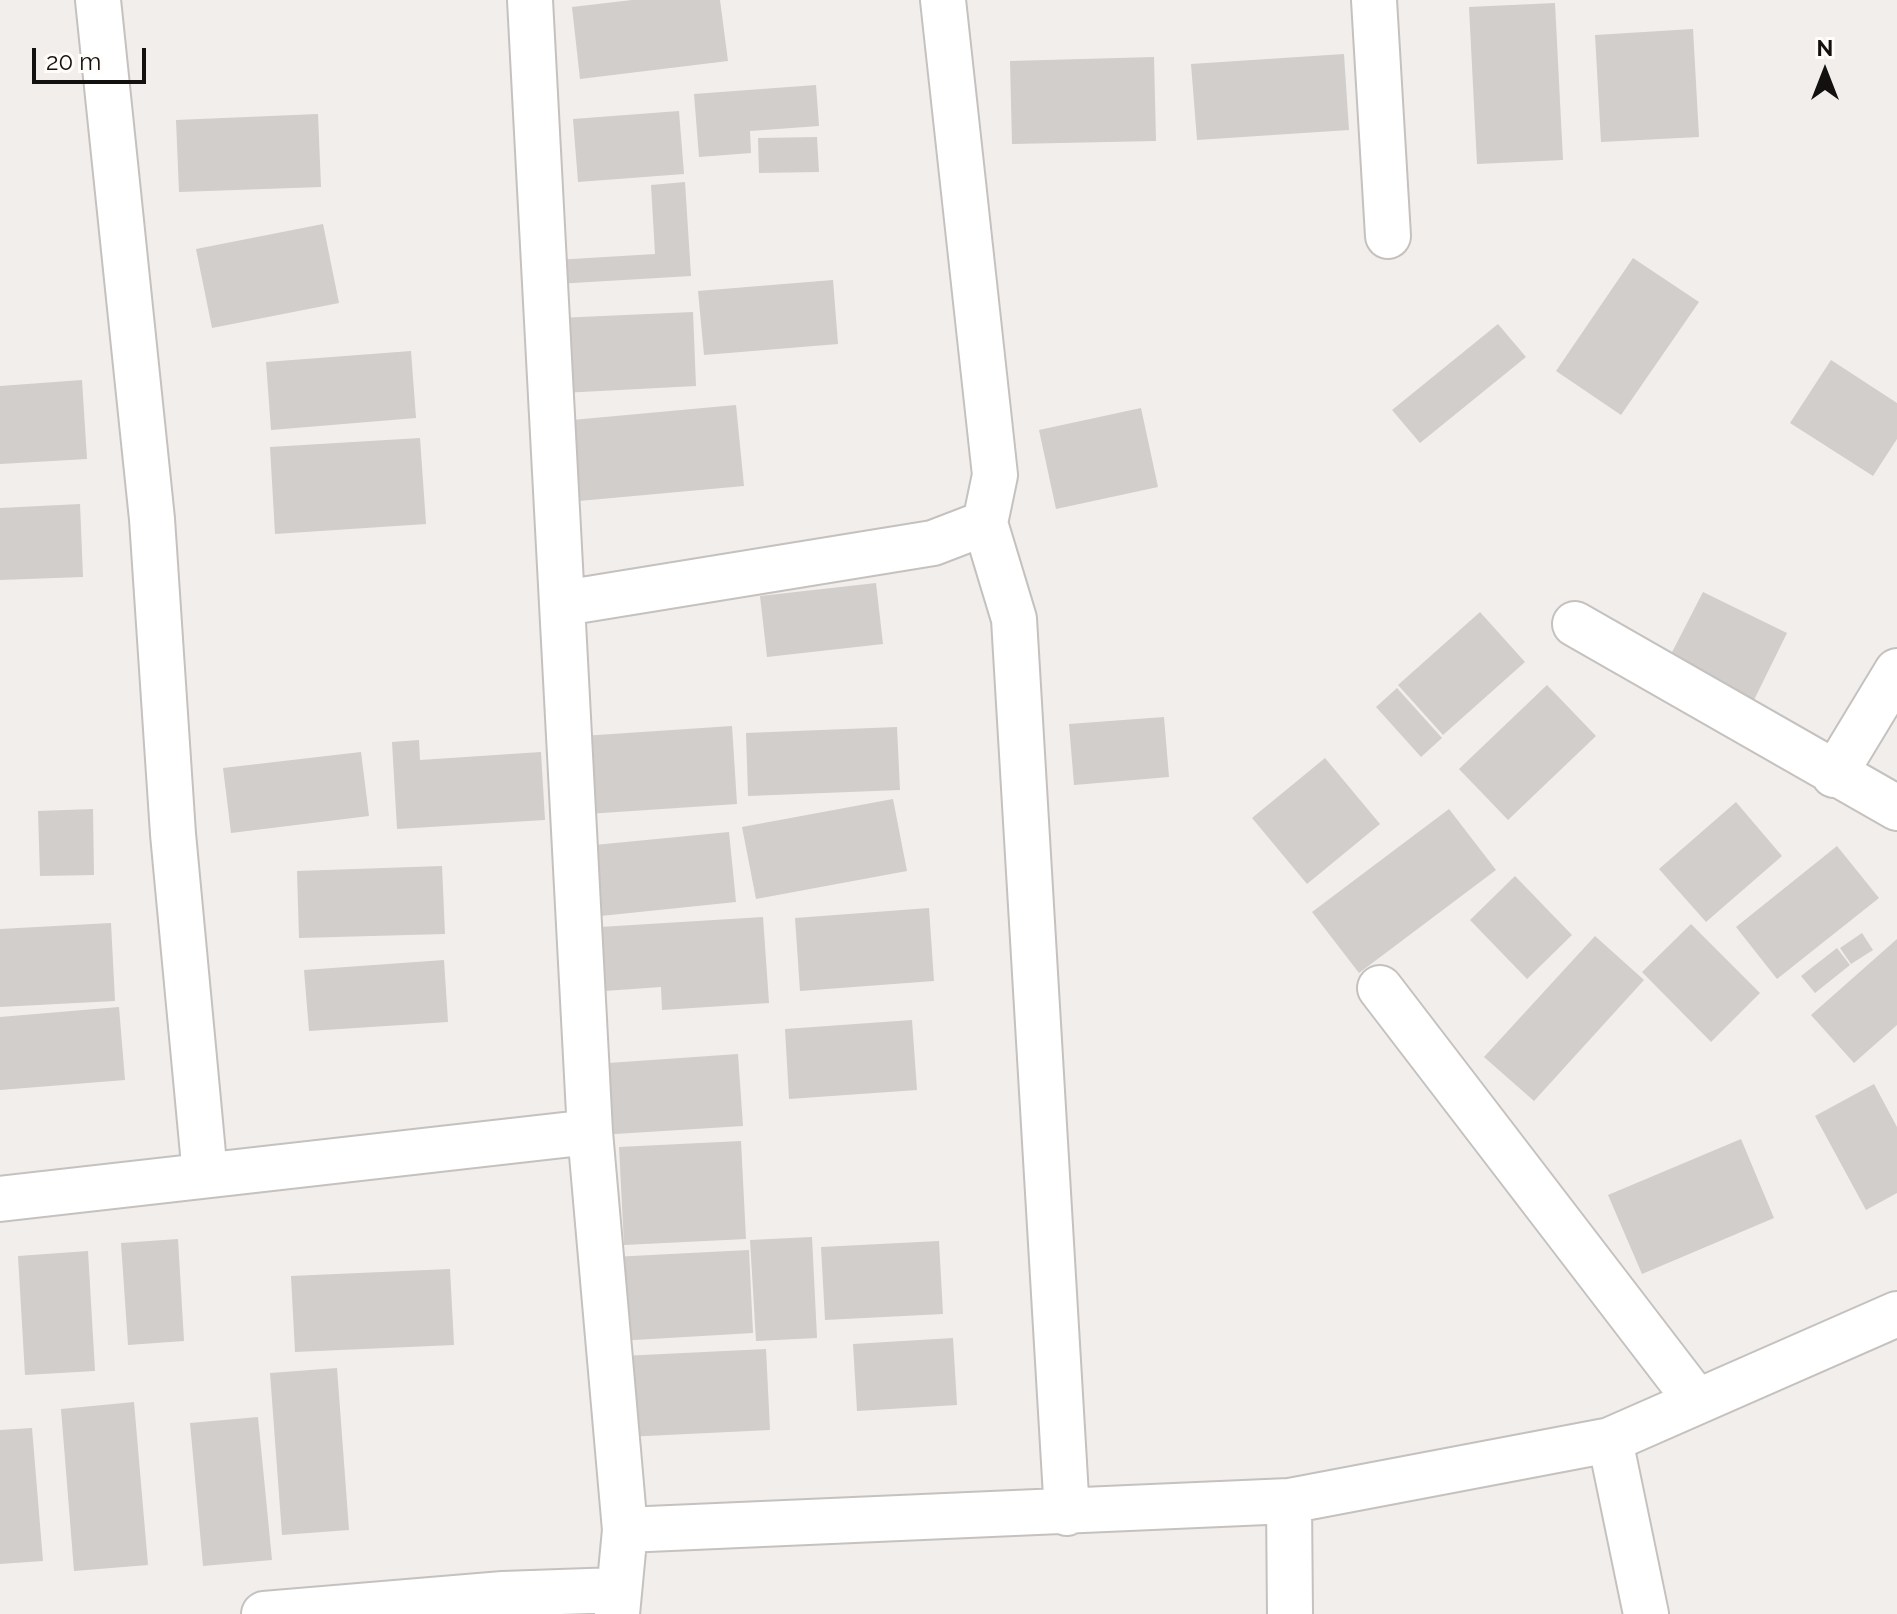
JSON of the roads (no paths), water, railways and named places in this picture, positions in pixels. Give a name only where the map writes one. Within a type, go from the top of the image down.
[{"type":"street","points":[[98,0],[152,519],[173,834],[205,1175]]},
{"type":"street","points":[[264,1614],[503,1594],[617,1602],[625,1530],[590,1132],[530,0]]},
{"type":"street","points":[[943,0],[995,475],[985,523],[1014,619],[1067,1513]]},
{"type":"street","points":[[1374,0],[1388,236]]},
{"type":"street","points":[[564,603],[933,543],[985,523]]},
{"type":"street","points":[[1575,624],[1834,775],[1897,808]]},
{"type":"street","points":[[1834,775],[1897,671]]},
{"type":"street","points":[[1380,988],[1696,1400]]},
{"type":"street","points":[[0,1199],[590,1132]]},
{"type":"street","points":[[625,1530],[1289,1501],[1610,1440],[1897,1314]]},
{"type":"street","points":[[1610,1440],[1646,1614]]},
{"type":"street","points":[[1289,1501],[1290,1614]]}]
